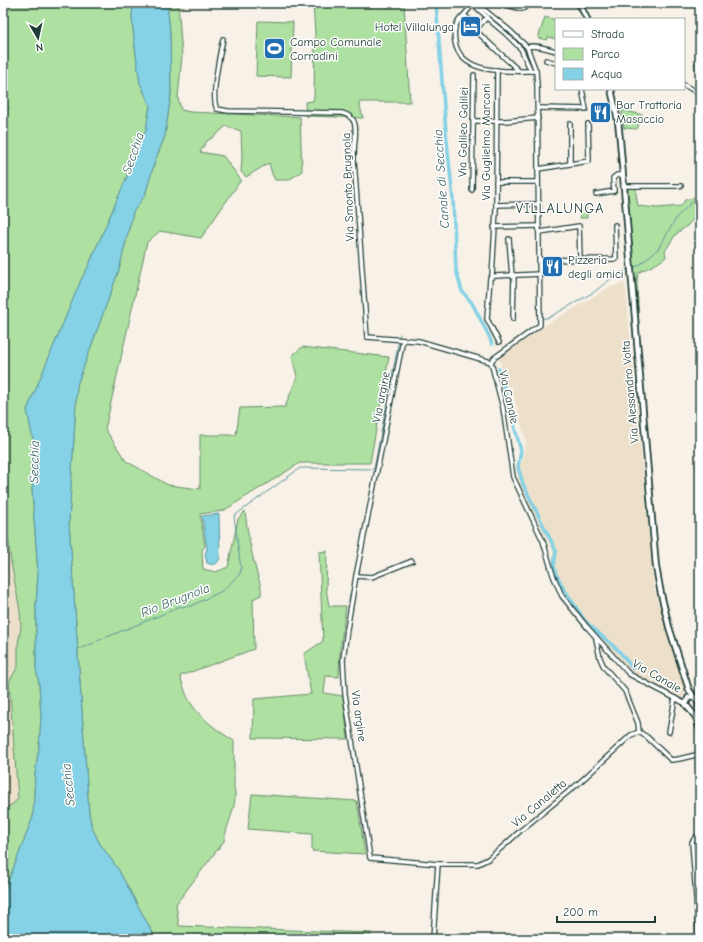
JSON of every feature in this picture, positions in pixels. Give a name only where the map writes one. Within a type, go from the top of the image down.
[{"type":"main road","points":[[580,3],[587,18]]},
{"type":"main road","name":"Via Alessandro Volta","points":[[611,90],[618,121],[630,277],[656,567],[669,627],[689,690]]},
{"type":"main road","points":[[689,690],[698,701],[700,710]]},
{"type":"main road","points":[[689,690],[687,707],[697,720],[700,729]]},
{"type":"main road","points":[[687,700],[695,698]]},
{"type":"street","points":[[502,3],[522,9],[525,8],[528,3]]},
{"type":"street","points":[[531,71],[521,49],[476,4],[458,20],[454,28],[455,42],[459,52],[471,64],[484,69],[519,71],[531,71],[536,71]]},
{"type":"street","points":[[464,15],[477,26]]},
{"type":"street","points":[[486,15],[478,28],[477,26],[474,29],[519,71]]},
{"type":"street","name":"Via Canale","points":[[486,15],[508,29],[527,47],[536,71],[538,108],[538,204],[540,232],[540,325],[490,362],[500,396],[515,481],[543,541],[553,575],[559,589],[577,616],[629,674],[675,698],[687,700]]},
{"type":"street","name":"Via Smonto Brugnola","points":[[223,39],[216,81],[215,104],[217,109],[228,111],[342,114],[351,117],[354,121],[356,130],[354,160],[367,337],[425,343],[490,362]]},
{"type":"street","points":[[527,47],[535,46],[555,51]]},
{"type":"street","points":[[546,60],[555,63]]},
{"type":"street","name":"Via Guglielmo Marconi","points":[[497,70],[496,205],[492,276],[490,280],[487,319],[499,342]]},
{"type":"street","name":"Via Galileo Galilei","points":[[472,190],[474,75]]},
{"type":"street","points":[[685,86],[700,94]]},
{"type":"street","points":[[538,108],[586,109],[582,90]]},
{"type":"street","points":[[608,99],[614,98]]},
{"type":"street","points":[[473,121],[538,118]]},
{"type":"street","points":[[570,124],[570,164]]},
{"type":"street","points":[[538,169],[589,161],[588,124]]},
{"type":"street","points":[[596,194],[614,191],[613,178],[617,175],[622,175]]},
{"type":"street","points":[[496,182],[538,182]]},
{"type":"street","points":[[623,186],[681,186]]},
{"type":"street","points":[[496,205],[538,204]]},
{"type":"street","points":[[540,260],[616,259],[615,225]]},
{"type":"street","points":[[494,227],[539,226]]},
{"type":"street","points":[[540,232],[579,226],[580,259]]},
{"type":"street","points":[[508,239],[513,275],[513,319]]},
{"type":"street","points":[[492,276],[540,274]]},
{"type":"street","name":"Via argine","points":[[370,858],[346,701],[344,666],[347,629],[356,576],[400,340]]},
{"type":"street","points":[[356,576],[372,576],[412,561]]},
{"type":"street","points":[[596,638],[600,658],[604,667],[625,691],[638,723],[639,732],[647,737],[671,760],[700,754]]},
{"type":"street","points":[[669,732],[675,698]]},
{"type":"street","name":"Via Canaletta","points":[[370,858],[438,864],[478,864],[488,859],[578,784],[631,735],[639,732]]},
{"type":"street","points":[[699,939],[692,842],[694,838],[700,835]]},
{"type":"street","points":[[434,939],[438,864]]},
{"type":"shaded area","points":[[625,282],[654,589],[686,691],[682,699],[633,675],[583,621],[556,576],[552,567],[553,551],[519,485],[516,465],[521,464],[526,442],[511,386],[507,387],[499,358],[549,323],[608,288]]},
{"type":"shaded area","points":[[3,493],[11,562],[20,611],[21,627],[18,644],[18,666],[9,682],[18,798],[13,804],[4,809]]},
{"type":"green space","points":[[8,3],[133,3],[132,17],[134,40],[140,83],[150,105],[146,130],[133,156],[126,179],[81,280],[27,410],[35,450],[32,490],[38,573],[36,604],[36,669],[39,683],[41,717],[35,774],[33,817],[3,895],[3,809],[13,804],[18,798],[9,682],[18,666],[18,644],[21,627],[20,611],[11,562],[3,493],[3,277],[5,272],[3,244],[3,126],[9,107],[3,105],[3,15],[6,15]]},
{"type":"green space","points":[[167,3],[178,3],[182,56],[178,98],[181,110],[190,112],[300,117],[302,171],[289,180],[275,180],[269,163],[246,177],[241,172],[241,131],[226,126],[207,141],[200,152],[223,156],[241,180],[201,238],[160,231],[147,242],[105,429],[126,461],[168,485],[200,489],[200,435],[236,435],[240,408],[285,407],[297,377],[292,356],[302,347],[389,357],[370,463],[300,463],[223,511],[200,514],[205,546],[202,550],[203,569],[216,572],[228,567],[238,519],[245,511],[249,541],[261,595],[253,599],[254,649],[180,676],[187,696],[194,708],[210,724],[234,741],[235,800],[224,841],[176,904],[179,926],[371,933],[371,939],[156,939],[118,869],[100,844],[92,828],[89,813],[69,522],[77,385],[119,270],[133,212],[145,195],[155,161],[165,136],[171,94],[170,32]]},
{"type":"green space","points":[[313,3],[404,3],[410,102],[359,102],[363,118],[306,116],[305,102],[313,101],[314,96],[315,34]]},
{"type":"green space","points":[[545,17],[555,20],[555,39],[548,37],[547,40],[538,38]]},
{"type":"green space","name":"Campo Comunale Corradini","points":[[258,21],[293,22],[291,77],[256,76]]},
{"type":"green space","points":[[694,63],[700,63],[700,82],[698,81]]},
{"type":"green space","points":[[622,110],[643,115],[637,129],[624,128]]},
{"type":"green space","points":[[627,188],[636,188],[638,206],[657,208],[681,206],[685,200],[700,196],[700,203],[695,207],[700,212],[687,226],[676,234],[665,251],[666,257],[638,273],[639,327]]},
{"type":"green space","points":[[580,207],[586,207],[587,218],[580,218]]},
{"type":"green space","points":[[327,551],[326,588],[329,606],[346,606],[340,650],[339,677],[326,676],[324,693],[343,696],[348,739],[253,738],[254,699],[311,694],[304,654],[323,641],[319,552]]},
{"type":"green space","points":[[252,794],[357,801],[365,854],[312,851],[312,834],[248,829]]},
{"type":"water","name":"Secchia","points":[[133,3],[167,3],[170,32],[171,94],[165,136],[155,161],[145,195],[133,212],[119,270],[77,385],[69,522],[89,813],[92,828],[100,844],[118,869],[156,939],[3,939],[3,895],[33,817],[35,774],[41,717],[39,683],[36,669],[36,604],[38,573],[32,490],[35,450],[27,410],[81,280],[126,179],[133,156],[146,130],[150,105],[140,83],[134,40],[132,17]]},
{"type":"water","points":[[219,514],[220,558],[218,562],[212,564],[207,563],[205,554],[207,549],[202,516]]},
{"type":"waterway","name":"Canale di Secchia","points":[[436,3],[453,199],[456,270],[462,291],[472,303],[492,344]]},
{"type":"waterway","name":"Rio Brugnola","points":[[633,268],[638,266],[658,249],[677,217],[695,199],[700,197]]},
{"type":"waterway","name":"Rio Brugnola","points":[[542,319],[550,317],[594,292],[617,274],[628,269]]},
{"type":"waterway","name":"Rio Brugnola","points":[[97,641],[177,607],[191,606],[222,591],[240,574],[241,569],[234,516],[300,468],[374,469],[399,340]]},
{"type":"waterway","name":"Canale di Secchia","points":[[499,369],[521,451],[518,467],[523,484],[556,551],[554,567],[556,574],[585,621],[620,652],[633,669]]},
{"type":"waterway","name":"Rio Brugnola","points":[[78,649],[94,643]]},
{"type":"place","name":"Hotel Villalunga","points":[[470,27]]},
{"type":"place","name":"Campo Comunale Corradini","points":[[275,49]]},
{"type":"place","name":"Bar Trattoria Masaccio","points":[[600,112]]},
{"type":"place","name":"Pizzeria degli amici","points":[[552,267]]},
{"type":"district","name":"VILLALUNGA","points":[[560,208]]}]
